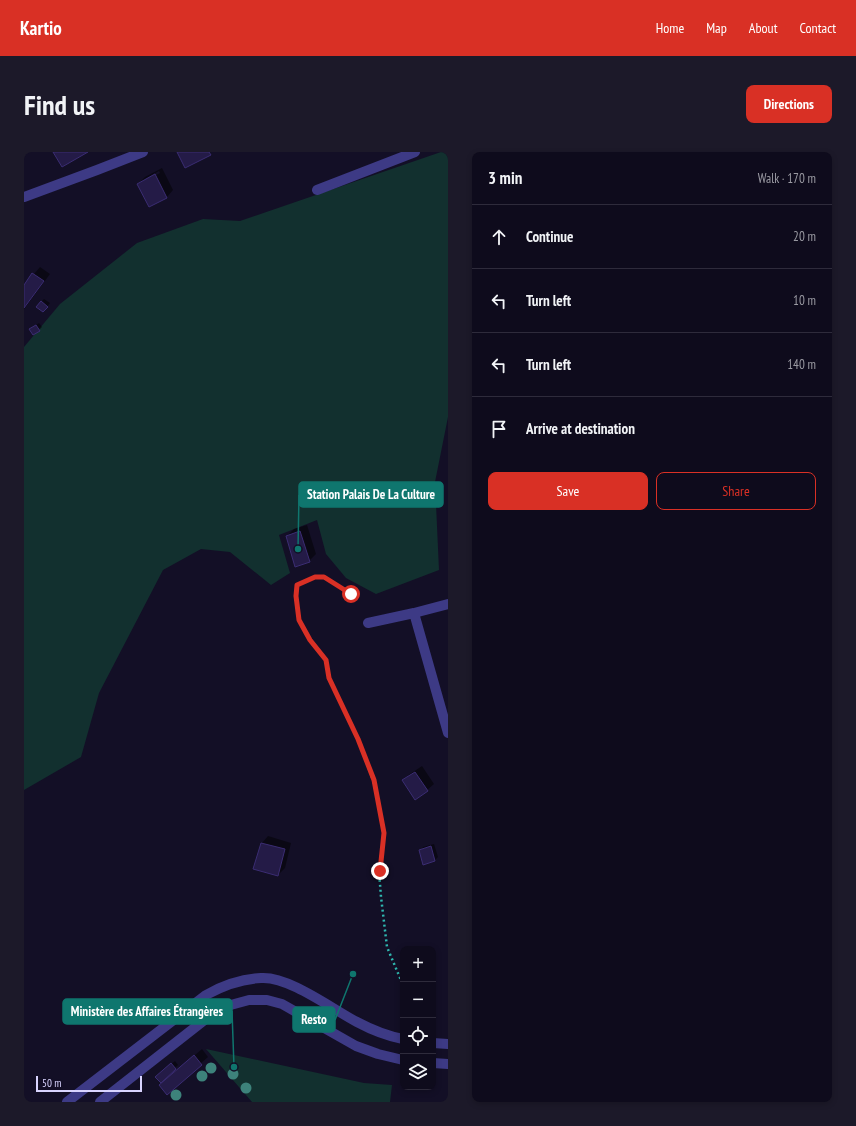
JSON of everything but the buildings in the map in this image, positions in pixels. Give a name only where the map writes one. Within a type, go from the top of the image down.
[{"type":"street","points":[[24,197],[143,152]]},
{"type":"street","points":[[317,190],[416,152]]},
{"type":"street","points":[[368,623],[448,604]]},
{"type":"street","points":[[414,613],[448,733]]},
{"type":"street","points":[[66,1102],[206,995],[221,986],[244,981],[262,978],[283,982],[303,991],[358,1023],[388,1036],[400,1038]]},
{"type":"street","points":[[100,1102],[207,1018],[227,1006],[249,1000],[268,1000],[282,1004],[356,1046],[378,1054],[400,1059]]},
{"type":"street","points":[[436,1043],[448,1044]]},
{"type":"street","points":[[436,1063],[448,1064]]},
{"type":"path","points":[[351,594],[324,577],[315,577],[297,585],[296,596],[299,620],[310,640],[326,660],[329,678],[358,739],[374,780],[384,833],[380,871],[381,897],[387,948],[402,982]]},
{"type":"green space","points":[[441,152],[448,152],[448,417],[435,482],[439,570],[376,594],[346,578],[326,554],[317,520],[279,535],[290,573],[271,585],[230,552],[201,549],[163,570],[99,693],[81,757],[24,790],[24,347],[60,304],[137,243],[203,219],[240,221]]},
{"type":"green space","points":[[206,1049],[364,1083],[392,1085],[390,1102],[252,1102]]},
{"type":"place","name":"Station Palais De La Culture","points":[[298,549]]},
{"type":"place","name":"Resto","points":[[353,974]]},
{"type":"place","name":"Ministère des Affaires Étrangères","points":[[234,1067]]},
{"type":"route","points":[[351,594],[324,577],[315,577],[297,585],[296,596],[299,620],[310,640],[326,660],[329,678],[358,739],[374,780],[384,833],[380,871]]}]
